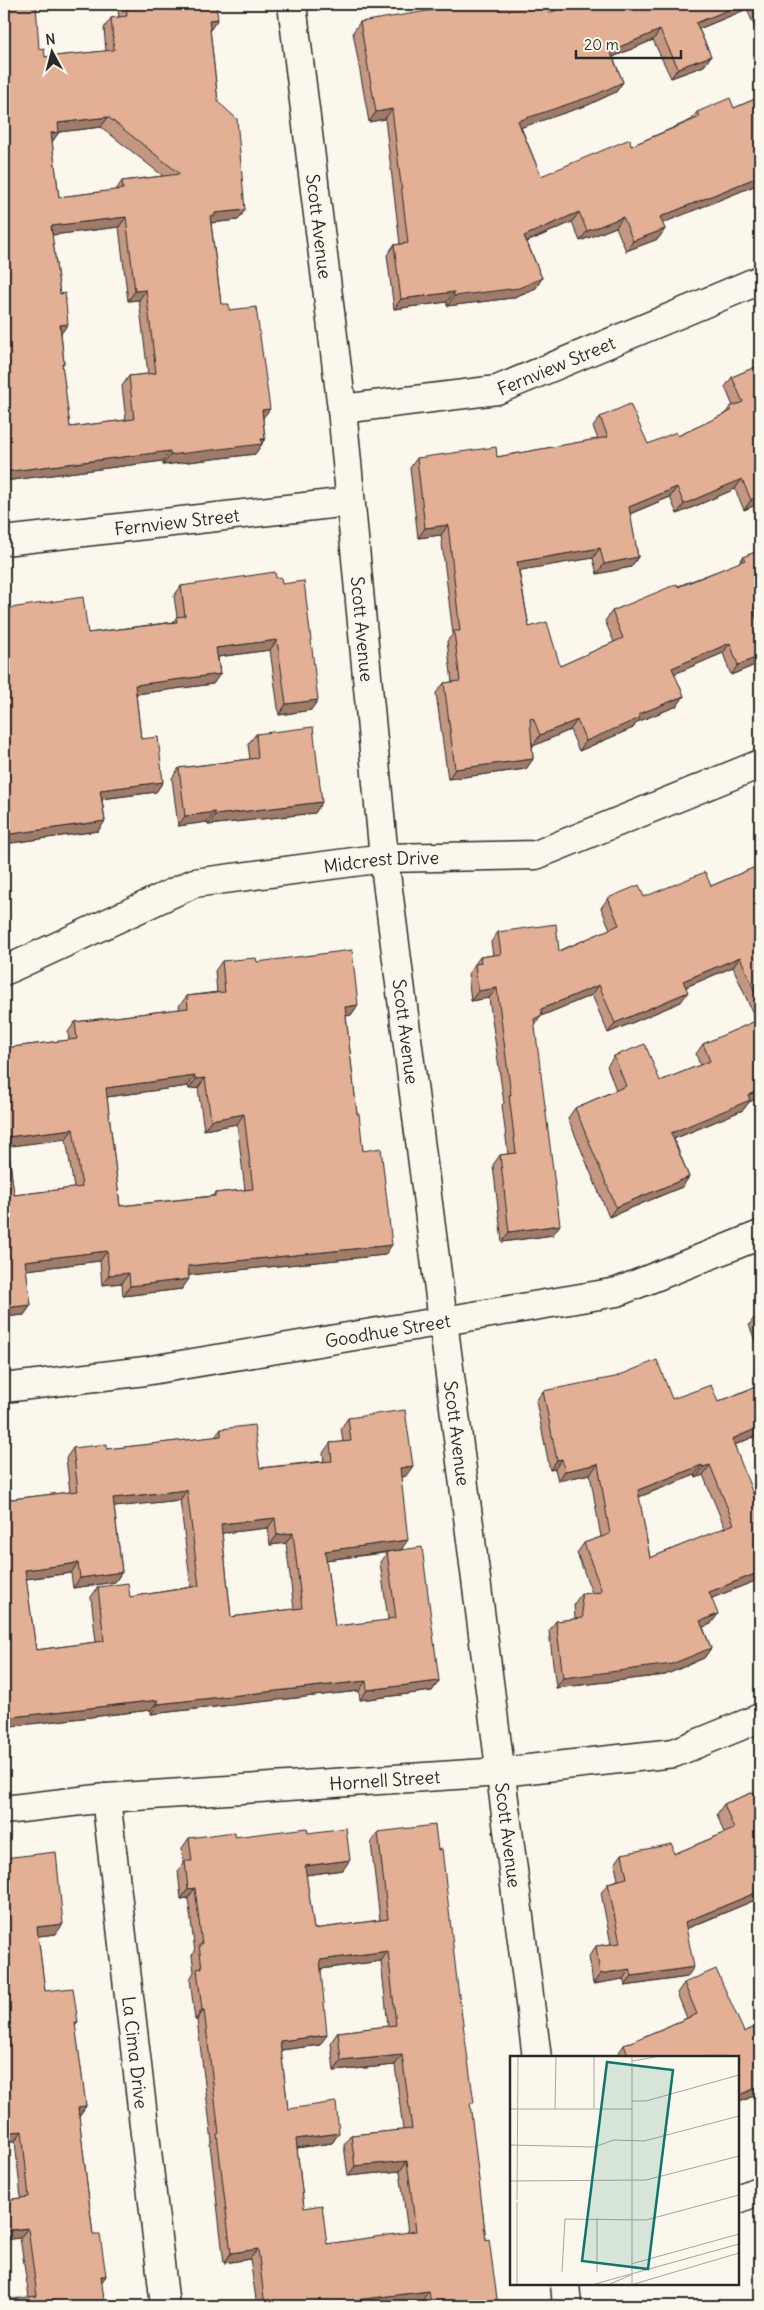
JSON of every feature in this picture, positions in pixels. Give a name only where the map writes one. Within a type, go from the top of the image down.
[{"type":"street","name":"Scott Avenue","points":[[292,4],[342,409],[349,502],[384,858],[537,2056]]},
{"type":"street","name":"Fernview Street","points":[[342,409],[496,390],[760,280]]},
{"type":"street","name":"Fernview Street","points":[[4,541],[349,502]]},
{"type":"street","name":"Midcrest Drive","points":[[4,971],[194,883],[384,858],[536,855],[760,764]]},
{"type":"street","name":"Goodhue Street","points":[[4,1388],[145,1372],[617,1292],[760,1235]]},
{"type":"street","name":"Hornell Street","points":[[4,1810],[106,1798],[501,1772],[674,1754],[760,1718]]},
{"type":"street","name":"La Cima Drive","points":[[106,1798],[165,2306]]},
{"type":"street","points":[[739,2199],[760,2190]]},
{"type":"street","points":[[565,2285],[567,2306]]},
{"type":"building","points":[[4,4],[36,4],[39,49],[44,48],[45,57],[114,50],[111,18],[127,16],[126,4],[216,4],[218,19],[209,20],[218,102],[237,119],[245,210],[215,213],[215,216],[210,216],[221,304],[229,304],[229,310],[256,307],[270,409],[262,410],[265,439],[261,439],[262,444],[170,455],[170,451],[4,472]],"holes":[[[108,117],[180,174],[122,181],[123,189],[59,197],[51,133],[59,132],[58,123]],[[126,217],[135,291],[146,290],[156,373],[129,376],[134,419],[70,427],[62,363],[64,363],[60,325],[68,324],[65,293],[60,294],[51,226]]]},
{"type":"building","points":[[471,4],[545,4],[549,13],[572,4],[743,4],[696,23],[711,56],[678,68],[660,30],[610,51],[623,82],[595,95],[518,121],[541,176],[630,139],[631,146],[700,117],[697,112],[730,98],[734,108],[760,97],[760,176],[660,217],[665,229],[633,241],[623,217],[587,231],[579,212],[524,236],[542,278],[519,288],[454,296],[454,292],[401,299],[394,245],[408,243],[392,109],[376,112],[360,22]]},
{"type":"building","points":[[756,4],[760,4],[760,13]]},
{"type":"building","points":[[760,365],[760,496],[751,500],[742,479],[684,504],[677,487],[629,507],[638,557],[604,564],[600,548],[517,562],[529,627],[547,622],[560,666],[623,638],[612,611],[677,584],[678,587],[745,560],[743,557],[760,550],[760,609],[754,612],[760,628],[760,656],[738,665],[730,643],[672,668],[684,696],[639,714],[640,718],[586,741],[577,720],[540,735],[533,718],[530,719],[533,759],[455,769],[444,683],[460,681],[454,631],[460,631],[448,525],[425,528],[417,458],[496,447],[497,457],[608,437],[600,417],[630,404],[648,444],[676,432],[678,436],[731,411],[730,407],[743,402],[732,377]]},
{"type":"building","points":[[275,572],[276,578],[281,577],[282,584],[304,581],[318,700],[286,704],[277,640],[216,648],[220,674],[135,685],[141,739],[158,737],[163,782],[100,790],[105,821],[4,835],[4,609],[83,597],[88,633],[177,622],[176,617],[185,616],[181,586]]},
{"type":"building","points":[[313,727],[322,802],[215,815],[215,812],[185,816],[179,768],[258,758],[256,734]]},
{"type":"building","points":[[760,865],[760,1004],[740,957],[683,981],[688,992],[615,1023],[599,985],[541,1009],[542,1015],[534,1019],[560,1225],[509,1232],[500,1155],[516,1153],[509,1095],[511,1095],[497,988],[478,991],[475,964],[481,963],[480,957],[501,954],[498,932],[556,924],[559,951],[619,925],[608,898],[639,885],[644,897],[705,872],[711,886]]},
{"type":"building","points":[[352,950],[358,1005],[345,1007],[357,1114],[359,1114],[363,1151],[381,1148],[392,1245],[188,1266],[189,1279],[130,1286],[129,1273],[109,1275],[107,1251],[25,1261],[31,1305],[4,1308],[4,1048],[77,1039],[75,1022],[188,1008],[187,996],[225,992],[222,961],[256,958],[257,962]],"holes":[[[195,1076],[196,1079],[205,1078],[211,1120],[244,1114],[253,1189],[215,1193],[215,1196],[120,1206],[106,1088]],[[73,1129],[82,1187],[14,1195],[7,1137]]]},
{"type":"building","points":[[760,1019],[760,1090],[748,1095],[750,1100],[671,1133],[689,1177],[616,1207],[575,1108],[626,1086],[614,1056],[645,1044],[660,1081],[710,1061],[703,1044]]},
{"type":"building","points":[[760,1313],[760,1326],[756,1315]]},
{"type":"building","points":[[657,1360],[672,1399],[711,1385],[718,1402],[760,1385],[760,1427],[732,1439],[760,1512],[760,1572],[709,1592],[718,1614],[700,1621],[711,1648],[672,1664],[563,1678],[556,1621],[583,1618],[581,1594],[602,1592],[584,1543],[610,1534],[598,1464],[565,1471],[562,1459],[557,1460],[543,1391],[615,1377]],"holes":[[[702,1465],[703,1467],[710,1465],[734,1524],[650,1558],[638,1490]]]},
{"type":"building","points":[[405,1410],[413,1466],[400,1468],[408,1540],[325,1551],[335,1626],[396,1618],[387,1552],[422,1547],[439,1681],[367,1690],[366,1681],[158,1704],[158,1700],[4,1718],[4,1500],[78,1491],[73,1448],[107,1444],[107,1449],[221,1436],[221,1429],[254,1425],[260,1468],[332,1461],[330,1443],[351,1441],[348,1418]],"holes":[[[187,1490],[199,1586],[130,1597],[128,1583],[98,1587],[104,1641],[36,1650],[25,1570],[78,1563],[80,1578],[122,1572],[113,1498]],[[275,1518],[277,1535],[293,1533],[302,1608],[231,1617],[221,1524]]]},
{"type":"building","points":[[754,1792],[755,1795],[760,1793],[760,1891],[685,1922],[694,1967],[632,1976],[630,1969],[600,1974],[596,1946],[620,1943],[608,1883],[627,1878],[622,1854],[672,1844],[674,1854],[734,1829],[724,1804]]},
{"type":"building","points":[[435,1825],[438,1850],[442,1849],[457,1981],[474,2103],[470,2103],[486,2240],[489,2239],[498,2306],[443,2306],[442,2303],[431,2305],[429,2291],[331,2303],[332,2306],[265,2306],[258,2249],[231,2253],[217,2134],[219,2133],[197,1969],[202,1968],[199,1945],[202,1945],[195,1888],[188,1889],[185,1861],[192,1861],[189,1838],[234,1832],[234,1837],[307,1828],[308,1833],[346,1828],[350,1860],[305,1866],[314,1929],[388,1919],[378,1832]],"holes":[[[388,1951],[396,2025],[338,2032],[341,2061],[402,2055],[412,2129],[351,2135],[355,2166],[407,2161],[416,2231],[327,2244],[322,2205],[304,2208],[296,2139],[339,2133],[336,2102],[288,2109],[280,2041],[327,2035],[320,1960]]]},
{"type":"building","points":[[56,1852],[63,1924],[37,1927],[45,1991],[73,1988],[78,2023],[75,2023],[86,2106],[78,2107],[93,2235],[100,2235],[106,2276],[101,2276],[104,2300],[97,2301],[97,2306],[4,2306],[4,2300],[37,2296],[28,2228],[4,2231],[4,2200],[29,2197],[22,2131],[4,2133],[4,1858]]},
{"type":"building","points":[[716,1969],[744,2032],[760,2025],[760,2086],[739,2096],[739,2056],[628,2056],[624,2045],[697,2014],[684,1983]]}]
